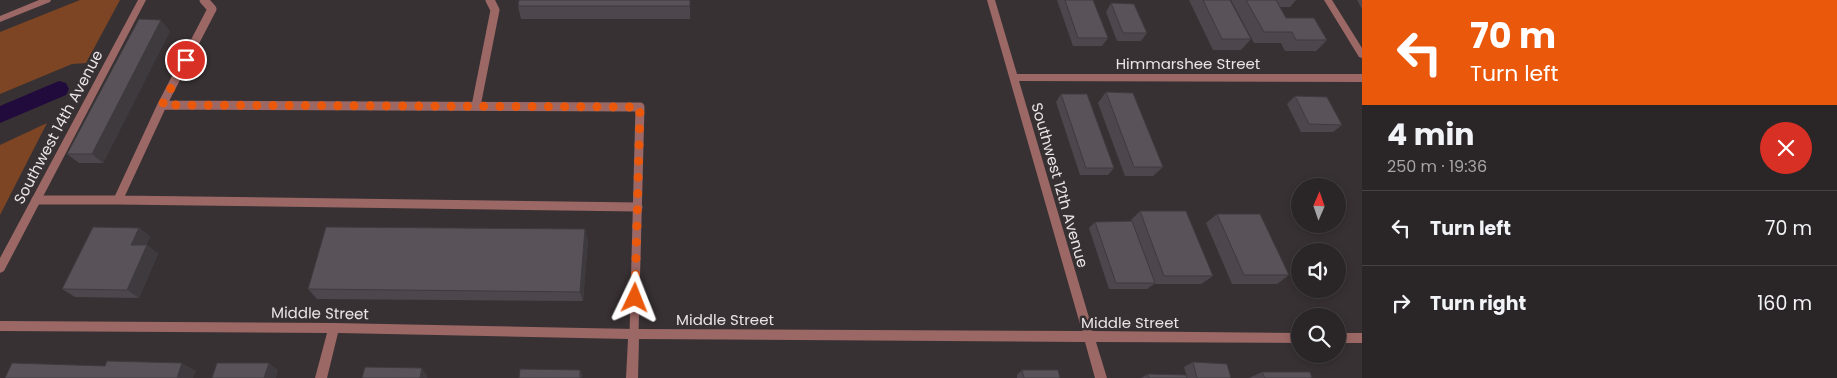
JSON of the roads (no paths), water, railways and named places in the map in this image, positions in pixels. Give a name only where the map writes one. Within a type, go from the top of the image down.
[{"type":"street","points":[[0,18],[47,0]]},
{"type":"street","name":"Southwest 14th Avenue","points":[[0,268],[142,0]]},
{"type":"street","name":"Southwest 12th Avenue","points":[[991,0],[1101,378]]},
{"type":"street","points":[[1328,0],[1362,55]]},
{"type":"street","name":"Himmarshee Street","points":[[1013,77],[1362,78]]},
{"type":"street","name":"Middle Street","points":[[0,326],[334,328],[634,334],[1291,338]]},
{"type":"street","points":[[321,378],[334,328]]},
{"type":"street","points":[[632,378],[634,334]]},
{"type":"street","points":[[1346,338],[1362,338]]},
{"type":"lane","points":[[118,200],[162,105],[212,9],[204,0]]},
{"type":"lane","points":[[476,106],[495,10],[490,0]]},
{"type":"lane","points":[[162,105],[640,107],[634,334]]},
{"type":"lane","points":[[36,200],[638,208]]},
{"type":"waterway","points":[[0,115],[59,89]]}]
